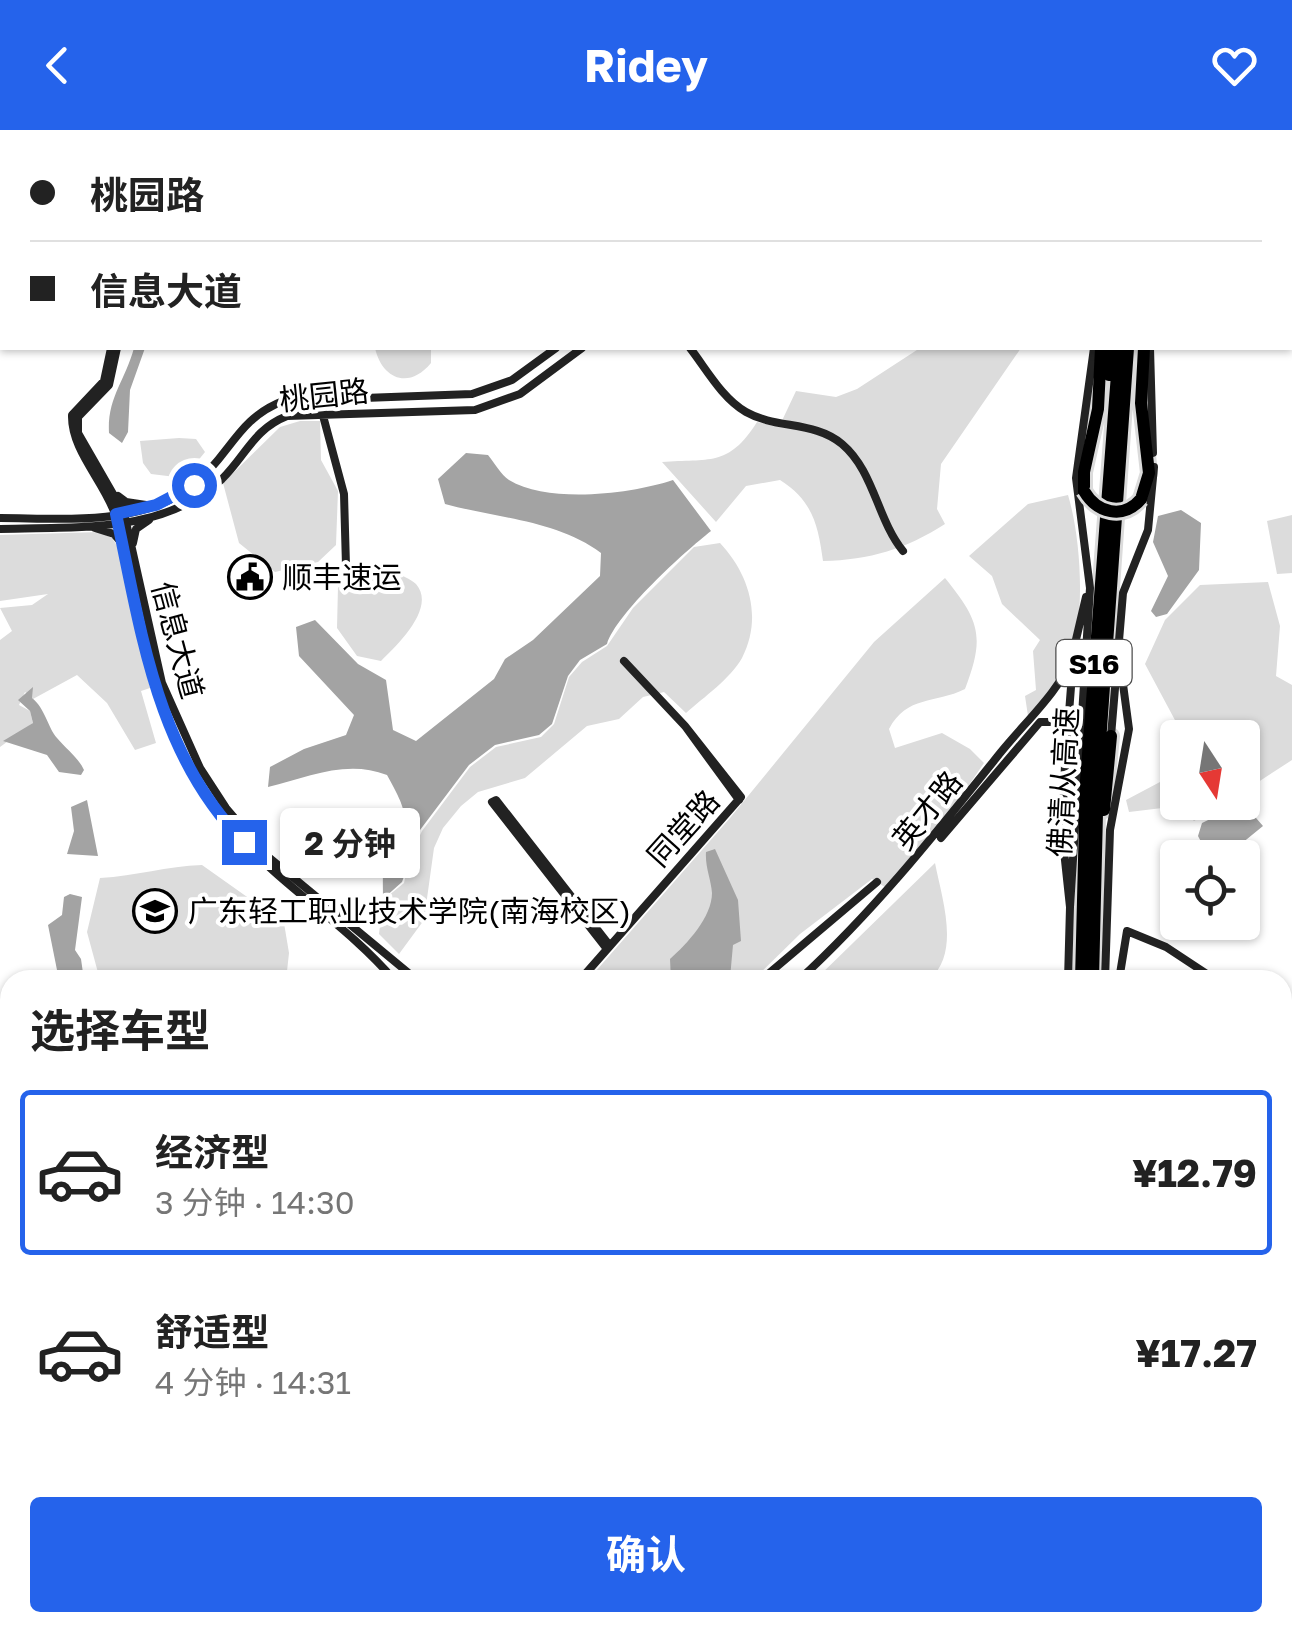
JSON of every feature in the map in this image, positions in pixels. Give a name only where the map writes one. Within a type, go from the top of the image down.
[{"type":"highway","points":[[1097,350],[1098,409],[1084,472],[1084,491],[1090,501],[1112,512],[1126,510],[1141,499],[1149,474],[1142,403],[1147,350]]},
{"type":"highway","points":[[1104,538],[1110,350]]},
{"type":"highway","name":"佛清从高速","points":[[1081,970],[1085,796],[1119,350]]},
{"type":"highway","name":"佛清从高速","points":[[1093,970],[1098,782],[1128,350]]},
{"type":"highway","points":[[1093,946],[1111,736]]},
{"type":"main road","points":[[113,350],[104,381],[72,414],[72,434],[110,491],[121,518]]},
{"type":"main road","name":"桃园路","points":[[121,518],[194,485],[258,411],[284,400],[472,394],[512,380],[553,350]]},
{"type":"main road","name":"桃园路","points":[[89,522],[160,516],[202,495],[223,477],[267,424],[287,416],[335,411],[475,410],[520,394],[579,350]]},
{"type":"main road","points":[[695,350],[726,390],[745,406],[829,430],[854,450],[904,551]]},
{"type":"main road","points":[[1068,970],[1090,592],[1076,478],[1097,350]]},
{"type":"main road","points":[[1111,736],[1123,593],[1153,506],[1147,350]]},
{"type":"main road","points":[[327,396],[335,411],[334,452],[348,488],[350,554],[358,559]]},
{"type":"main road","points":[[327,396],[322,412],[344,494],[346,566]]},
{"type":"main road","points":[[110,491],[126,502],[156,505]]},
{"type":"main road","points":[[0,529],[89,522],[106,504],[110,491]]},
{"type":"main road","points":[[134,558],[136,529],[160,516]]},
{"type":"main road","points":[[0,518],[89,522],[114,534],[121,542]]},
{"type":"main road","name":"信息大道","points":[[121,518],[121,542],[154,687],[192,773],[238,836],[386,970]]},
{"type":"main road","name":"信息大道","points":[[121,518],[162,683],[200,768],[226,808],[266,855],[406,970]]},
{"type":"main road","points":[[1070,907],[1062,832],[1067,735],[1074,654],[1083,604],[1090,592]]},
{"type":"main road","points":[[1104,970],[1110,830],[1129,729],[1129,706],[1118,652]]},
{"type":"main road","name":"英才路","points":[[810,970],[936,838],[1056,688],[1074,654]]},
{"type":"main road","name":"同堂路","points":[[589,970],[740,798],[685,726],[624,662]]},
{"type":"main road","name":"英才路","points":[[811,970],[888,897],[1040,722],[1059,722],[1067,735]]},
{"type":"main road","points":[[494,801],[608,948]]},
{"type":"main road","points":[[773,970],[876,882]]},
{"type":"main road","points":[[1121,970],[1127,931],[1166,947],[1201,970]]},
{"type":"shaded area","points":[[133,350],[144,350],[130,390],[128,432],[122,443],[109,433],[109,421]]},
{"type":"shaded area","points":[[376,350],[431,350],[431,363],[405,378],[390,373]]},
{"type":"shaded area","points":[[917,350],[1020,350],[941,464],[937,509],[945,524],[887,552],[823,561],[819,536],[807,505],[780,480],[746,486],[716,522],[662,462],[716,458],[737,447],[757,422],[779,427],[796,391],[836,397],[857,389]]},
{"type":"shaded area","points":[[320,421],[321,460],[338,491],[336,545],[318,562],[275,572],[239,543],[223,483],[280,427]]},
{"type":"shaded area","points":[[196,439],[205,452],[184,478],[151,474],[143,463],[140,441]]},
{"type":"shaded area","points":[[466,453],[488,455],[509,480],[546,492],[613,492],[673,480],[711,531],[637,601],[607,644],[580,660],[568,676],[552,724],[539,735],[495,745],[469,765],[420,830],[402,882],[383,899],[385,857],[404,813],[387,775],[342,769],[268,787],[270,767],[304,749],[346,735],[354,715],[299,656],[296,627],[315,620],[358,664],[386,680],[393,730],[416,741],[494,679],[505,659],[533,640],[600,576],[601,553],[565,533],[445,504],[438,479]]},
{"type":"shaded area","points":[[1068,495],[1080,577],[1075,641],[1062,675],[1028,716],[1025,696],[1036,690],[1033,651],[1040,640],[1002,604],[992,576],[969,556],[1028,504]]},
{"type":"shaded area","points":[[1181,510],[1201,523],[1199,570],[1167,614],[1156,617],[1151,611],[1168,576],[1153,542],[1158,516]]},
{"type":"shaded area","points":[[1292,515],[1292,573],[1277,574],[1267,521]]},
{"type":"shaded area","points":[[99,532],[112,538],[118,547],[150,688],[141,691],[156,743],[135,750],[107,703],[77,675],[33,699],[25,692],[19,705],[30,711],[33,723],[0,747],[0,640],[12,631],[0,608],[32,605],[48,594],[0,601],[0,535]]},
{"type":"shaded area","points":[[720,543],[739,568],[750,597],[752,627],[737,666],[686,713],[664,692],[643,697],[619,719],[587,726],[525,778],[478,792],[461,806],[443,828],[434,848],[424,920],[399,954],[379,934],[383,900],[404,883],[410,856],[422,831],[470,767],[496,747],[541,737],[554,724],[569,677],[582,662],[607,646],[633,608],[694,547]]},
{"type":"shaded area","points":[[394,571],[416,584],[422,604],[418,615],[381,661],[357,656],[337,628],[338,586],[357,574]]},
{"type":"shaded area","points":[[945,578],[966,606],[976,630],[975,656],[965,689],[913,705],[889,729],[895,748],[942,733],[970,749],[984,763],[932,839],[888,889],[872,879],[800,934],[763,970],[597,970],[730,818],[874,642]]},
{"type":"shaded area","points":[[1268,582],[1280,626],[1276,676],[1292,685],[1292,760],[1260,781],[1260,720],[1175,720],[1145,664],[1165,620],[1200,585]]},
{"type":"shaded area","points":[[33,687],[32,698],[54,734],[81,765],[81,775],[59,772],[47,755],[3,741],[33,723],[30,711],[18,700]]},
{"type":"shaded area","points":[[1160,782],[1160,808],[1129,812],[1126,800]]},
{"type":"shaded area","points":[[87,800],[98,856],[67,854],[74,831],[71,807]]},
{"type":"shaded area","points":[[1258,820],[1263,826],[1246,840],[1200,840],[1202,823]]},
{"type":"shaded area","points":[[715,849],[738,900],[741,941],[733,945],[731,970],[671,970],[670,959],[691,938],[711,902],[706,852]]},
{"type":"shaded area","points":[[935,863],[947,925],[947,941],[938,970],[825,970]]},
{"type":"shaded area","points":[[202,865],[284,923],[289,953],[287,970],[97,970],[87,932],[100,878]]},
{"type":"shaded area","points":[[64,897],[82,897],[75,950],[83,970],[57,970],[48,925],[62,915]]},
{"type":"place","name":"顺丰速运","points":[[250,577]]},
{"type":"place","name":"广东轻工职业技术学院(南海校区)","points":[[155,911]]},
{"type":"route","points":[[194,485],[156,505],[116,514],[154,687],[192,773],[244,842]]}]
